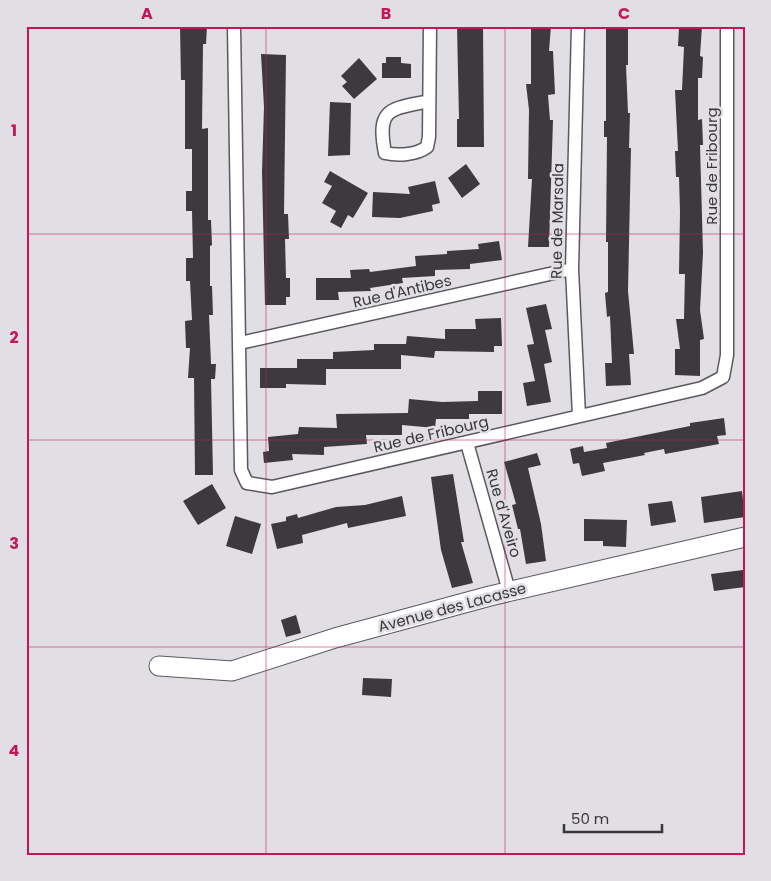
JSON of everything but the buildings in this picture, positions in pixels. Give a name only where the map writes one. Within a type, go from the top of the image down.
[{"type":"street","name":"Rue de Fribourg","points":[[234,26],[242,470],[248,483],[272,487],[702,388],[723,378],[726,355],[727,26]]},
{"type":"street","points":[[429,101],[395,108],[386,114],[383,122],[385,153],[395,156],[421,151],[427,147],[429,101],[430,26]]},
{"type":"street","name":"Rue de Marsala","points":[[578,26],[572,269],[579,416]]},
{"type":"street","name":"Rue d'Antibes","points":[[240,343],[572,269]]},
{"type":"street","name":"Rue d'Aveiro","points":[[467,443],[509,591]]},
{"type":"street","name":"Avenue des Lacasse","points":[[160,666],[232,671],[335,638],[509,591],[745,537]]}]
